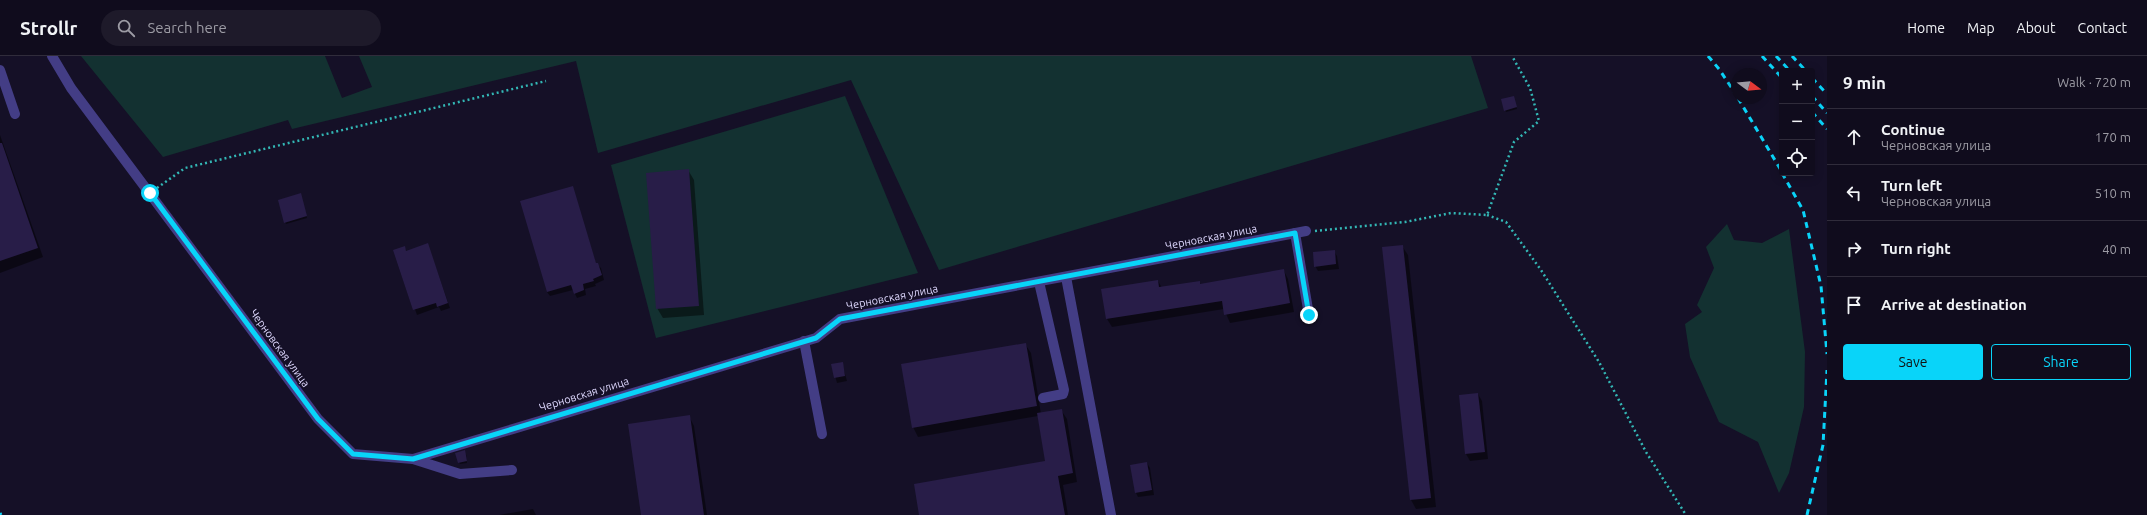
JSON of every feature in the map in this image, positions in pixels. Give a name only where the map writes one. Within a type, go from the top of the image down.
[{"type":"street","name":"Черновская улица","points":[[52,56],[71,88],[318,419],[353,454],[413,459],[816,338],[840,319],[1306,231]]},
{"type":"street","points":[[0,70],[15,114]]},
{"type":"street","points":[[1295,233],[1309,315]]},
{"type":"street","points":[[1066,277],[1111,515]]},
{"type":"street","points":[[1039,282],[1064,390],[1063,394],[1043,398]]},
{"type":"street","points":[[804,341],[822,434]]},
{"type":"street","points":[[413,459],[460,474],[512,470]]},
{"type":"path","points":[[1487,215],[1514,142],[1540,122],[1530,88],[1512,56]]},
{"type":"path","points":[[150,193],[185,168],[546,81]]},
{"type":"path","points":[[1306,231],[1405,222],[1451,213],[1487,215],[1506,222],[1541,270],[1599,362],[1646,452],[1686,515]]},
{"type":"green space","points":[[81,56],[325,56],[342,98],[372,87],[359,56],[1471,56],[1488,108],[939,270],[851,80],[598,153],[576,61],[292,129],[288,120],[163,157]]},
{"type":"green space","points":[[845,96],[918,273],[656,338],[611,165]]},
{"type":"green space","points":[[1727,224],[1734,240],[1762,243],[1789,229],[1805,352],[1804,407],[1789,473],[1779,493],[1758,442],[1719,422],[1690,357],[1685,324],[1702,312],[1697,305],[1714,268],[1706,247]]},
{"type":"building","points":[[1514,96],[1517,107],[1504,111],[1501,99]]},
{"type":"building","points":[[0,143],[2,143],[38,248],[0,261]]},
{"type":"building","points":[[689,169],[699,306],[656,309],[646,173]]},
{"type":"building","points":[[573,186],[596,263],[598,263],[602,275],[593,279],[594,281],[583,284],[584,290],[574,294],[571,285],[547,292],[520,201]]},
{"type":"building","points":[[301,193],[307,216],[284,223],[278,200]]},
{"type":"building","points":[[428,243],[448,303],[437,307],[436,303],[413,310],[393,250],[405,246],[406,251]]},
{"type":"building","points":[[1403,245],[1431,498],[1410,500],[1382,247]]},
{"type":"building","points":[[1335,250],[1336,264],[1314,267],[1313,252]]},
{"type":"building","points":[[1284,269],[1290,303],[1224,315],[1222,301],[1106,319],[1101,289],[1158,280],[1159,287],[1200,281],[1200,284]]},
{"type":"building","points":[[1026,343],[1037,406],[912,428],[901,364]]},
{"type":"building","points":[[843,362],[845,376],[834,378],[831,364]]},
{"type":"building","points":[[1478,393],[1485,452],[1465,454],[1459,395]]},
{"type":"building","points":[[1062,409],[1073,473],[1058,476],[1065,515],[919,515],[914,484],[1045,461],[1037,413]]},
{"type":"building","points":[[690,415],[704,515],[641,515],[628,424]]},
{"type":"building","points":[[465,450],[467,461],[458,463],[455,453]]},
{"type":"building","points":[[1147,462],[1152,490],[1135,493],[1130,465]]},
{"type":"railway","points":[[1708,56],[1731,87]]},
{"type":"railway","points":[[1762,56],[1779,75]]},
{"type":"railway","points":[[1776,56],[1787,68]]},
{"type":"railway","points":[[1792,56],[1803,68]]},
{"type":"railway","points":[[1815,81],[1827,94]]},
{"type":"railway","points":[[1815,99],[1827,113]]},
{"type":"railway","points":[[1742,104],[1779,167]]},
{"type":"railway","points":[[1815,115],[1827,129]]},
{"type":"railway","points":[[1784,176],[1803,210],[1821,286],[1827,354]]},
{"type":"railway","points":[[1807,515],[1823,445],[1827,370]]},
{"type":"route","points":[[150,193],[318,419],[353,454],[413,459],[456,444],[816,338],[840,319],[1295,233],[1309,315]]}]
